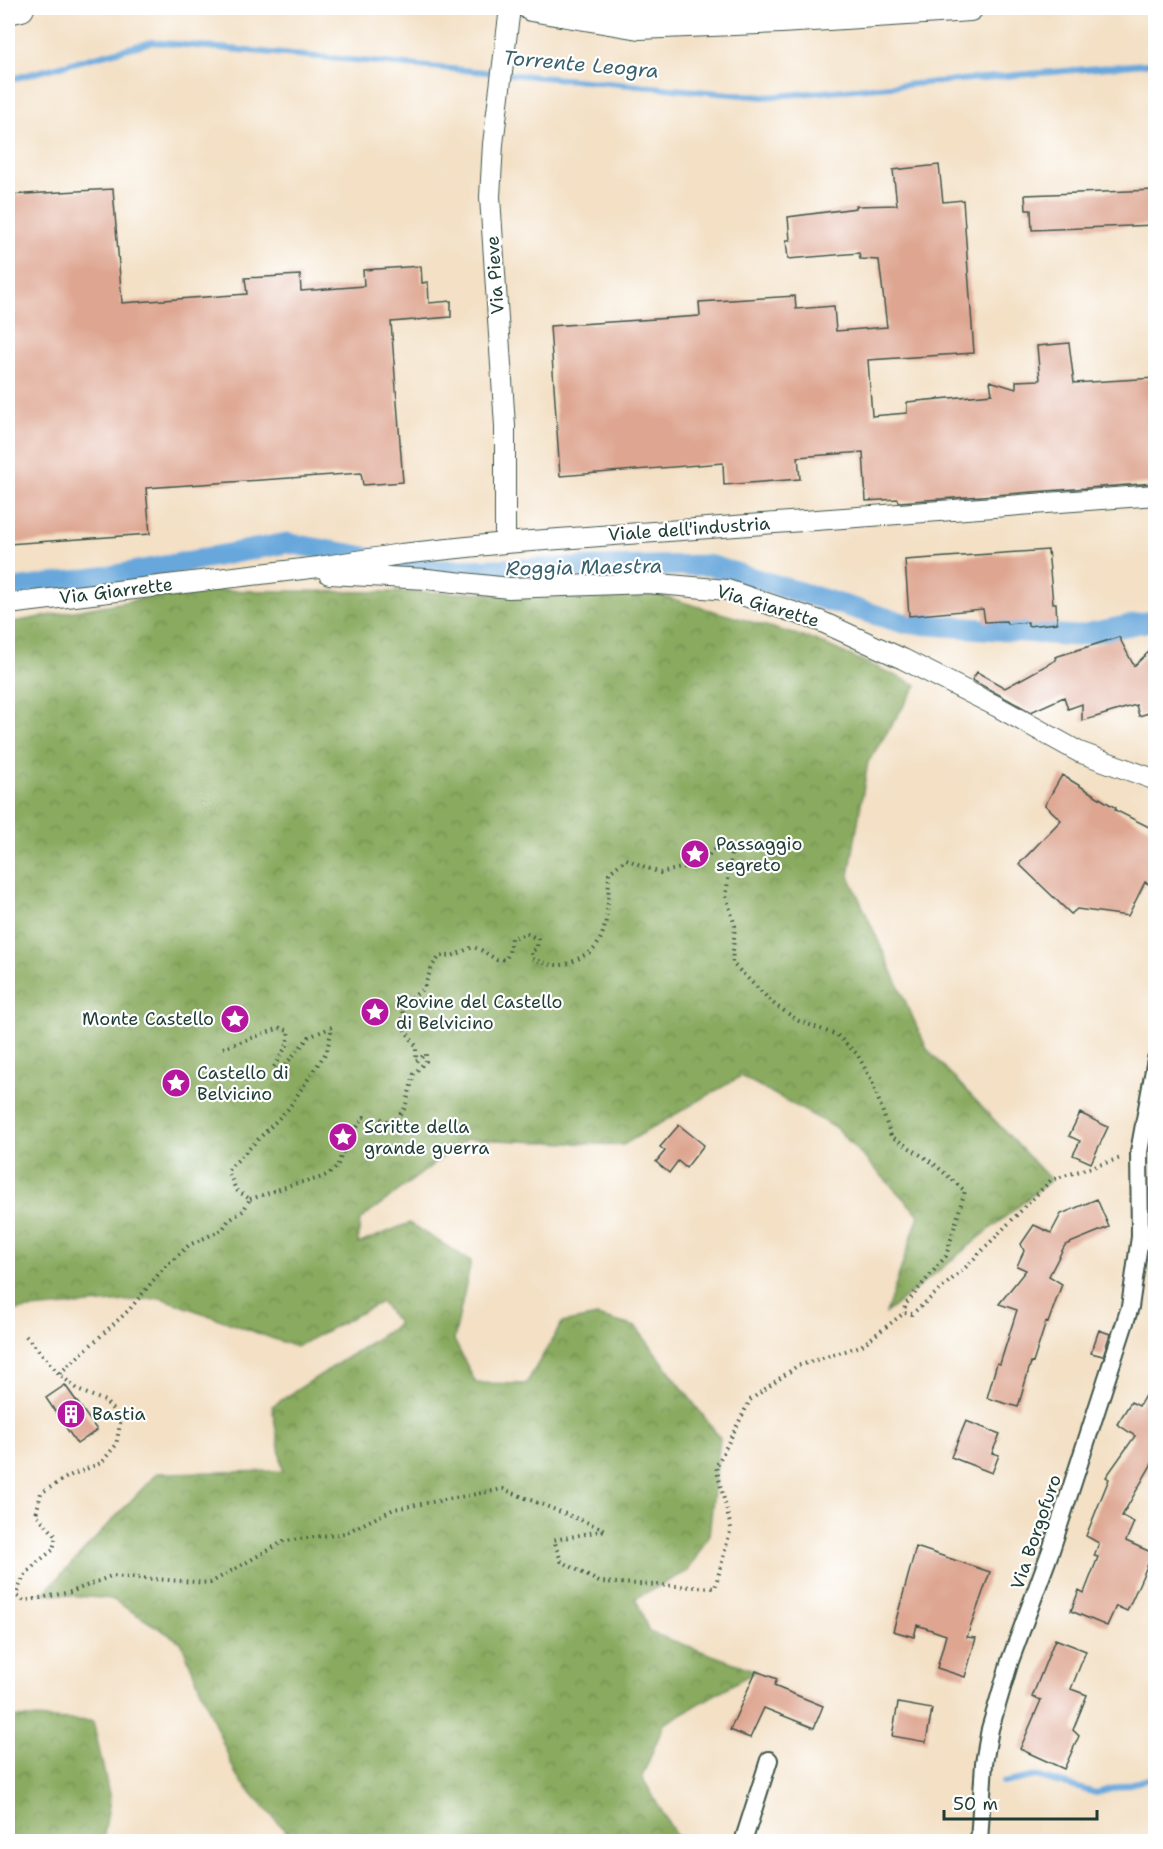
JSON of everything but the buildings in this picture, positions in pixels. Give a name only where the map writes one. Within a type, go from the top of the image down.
[{"type":"main road","points":[[8,11],[21,8]]},
{"type":"main road","points":[[531,8],[639,26],[970,8]]},
{"type":"street","name":"Via Pieve","points":[[506,543],[505,426],[490,197],[493,144],[510,8]]},
{"type":"street","name":"Viale dell'industria","points":[[224,578],[319,567],[401,554],[506,543],[1155,495]]},
{"type":"street","name":"Via Giarette","points":[[273,572],[427,579],[509,588],[647,583],[727,590],[820,621],[903,659],[996,706],[1079,752],[1155,780]]},
{"type":"street","name":"Via Giarrette","points":[[8,604],[224,578]]},
{"type":"street","name":"Via Borgofuro","points":[[979,1842],[984,1763],[990,1729],[1010,1662],[1051,1550],[1130,1307],[1140,1237],[1139,1152],[1155,1059]]},
{"type":"street","points":[[1140,1237],[1155,1244]]},
{"type":"street","points":[[744,1842],[769,1760]]},
{"type":"path","points":[[59,1374],[129,1310],[162,1270],[189,1245],[222,1230],[228,1221],[243,1211],[250,1199],[327,1174],[336,1167],[344,1149],[356,1132],[358,1123],[364,1118],[370,1120],[380,1118],[394,1122],[410,1096],[414,1074],[426,1061],[426,1054],[416,1061],[416,1046],[403,1027],[403,1007],[409,999],[424,988],[432,966],[440,956],[452,956],[473,947],[497,960],[506,959],[511,938],[527,934],[538,939],[537,948],[531,952],[532,959],[555,966],[567,965],[593,950],[604,928],[609,873],[626,859],[660,873],[702,863],[724,843],[732,847],[726,896],[735,926],[732,963],[775,1005],[799,1021],[837,1035],[856,1054],[872,1081],[891,1136],[933,1163],[965,1191],[946,1256],[905,1305],[904,1313]]},
{"type":"path","points":[[224,1047],[280,1028],[289,1031],[287,1045],[274,1067],[279,1072],[309,1037],[332,1027],[327,1051],[288,1109],[228,1170],[236,1190],[250,1199]]},
{"type":"path","points":[[18,1585],[17,1596],[24,1601],[71,1592],[111,1576],[210,1582],[284,1541],[345,1533],[394,1509],[503,1489],[606,1530],[554,1540],[561,1561],[599,1582],[715,1588],[731,1528],[717,1467],[750,1400],[797,1366],[861,1346],[904,1313],[912,1314],[965,1268],[1051,1180],[1139,1152]]},
{"type":"path","points":[[8,1590],[18,1585],[35,1564],[53,1550],[56,1536],[36,1514],[41,1492],[69,1476],[101,1463],[116,1445],[121,1419],[105,1401],[80,1391],[59,1374],[26,1336]]},
{"type":"green space","points":[[191,590],[658,595],[815,640],[917,685],[868,762],[849,876],[927,1049],[1051,1180],[886,1313],[919,1215],[836,1128],[741,1076],[623,1145],[467,1139],[360,1220],[358,1244],[409,1223],[471,1261],[454,1340],[476,1383],[526,1384],[562,1323],[597,1316],[636,1327],[720,1438],[709,1535],[688,1571],[636,1598],[649,1632],[756,1671],[664,1724],[642,1777],[679,1841],[295,1841],[237,1777],[181,1642],[112,1599],[44,1593],[157,1473],[283,1471],[272,1406],[399,1324],[381,1302],[296,1347],[161,1298],[8,1311],[8,623]]},
{"type":"green space","points":[[8,1717],[93,1721],[110,1799],[103,1841],[8,1841]]},
{"type":"waterway","name":"Torrente Leogra","points":[[8,80],[152,42],[764,97],[1156,63]]},
{"type":"waterway","name":"Roggia Maestra","points":[[8,590],[110,576],[287,543],[440,570],[709,565],[903,623],[1075,636],[1156,620]]},
{"type":"waterway","points":[[1003,1783],[1036,1776],[1096,1793],[1156,1777]]},
{"type":"place","name":"Passaggio segreto","points":[[695,854]]},
{"type":"place","name":"Rovine del Castello di Belvicino","points":[[375,1012]]},
{"type":"place","name":"Monte Castello","points":[[235,1019]]},
{"type":"place","name":"Castello di Belvicino","points":[[176,1083]]},
{"type":"place","name":"Scritte della grande guerra","points":[[343,1137]]},
{"type":"place","name":"Bastia","points":[[71,1414]]}]
